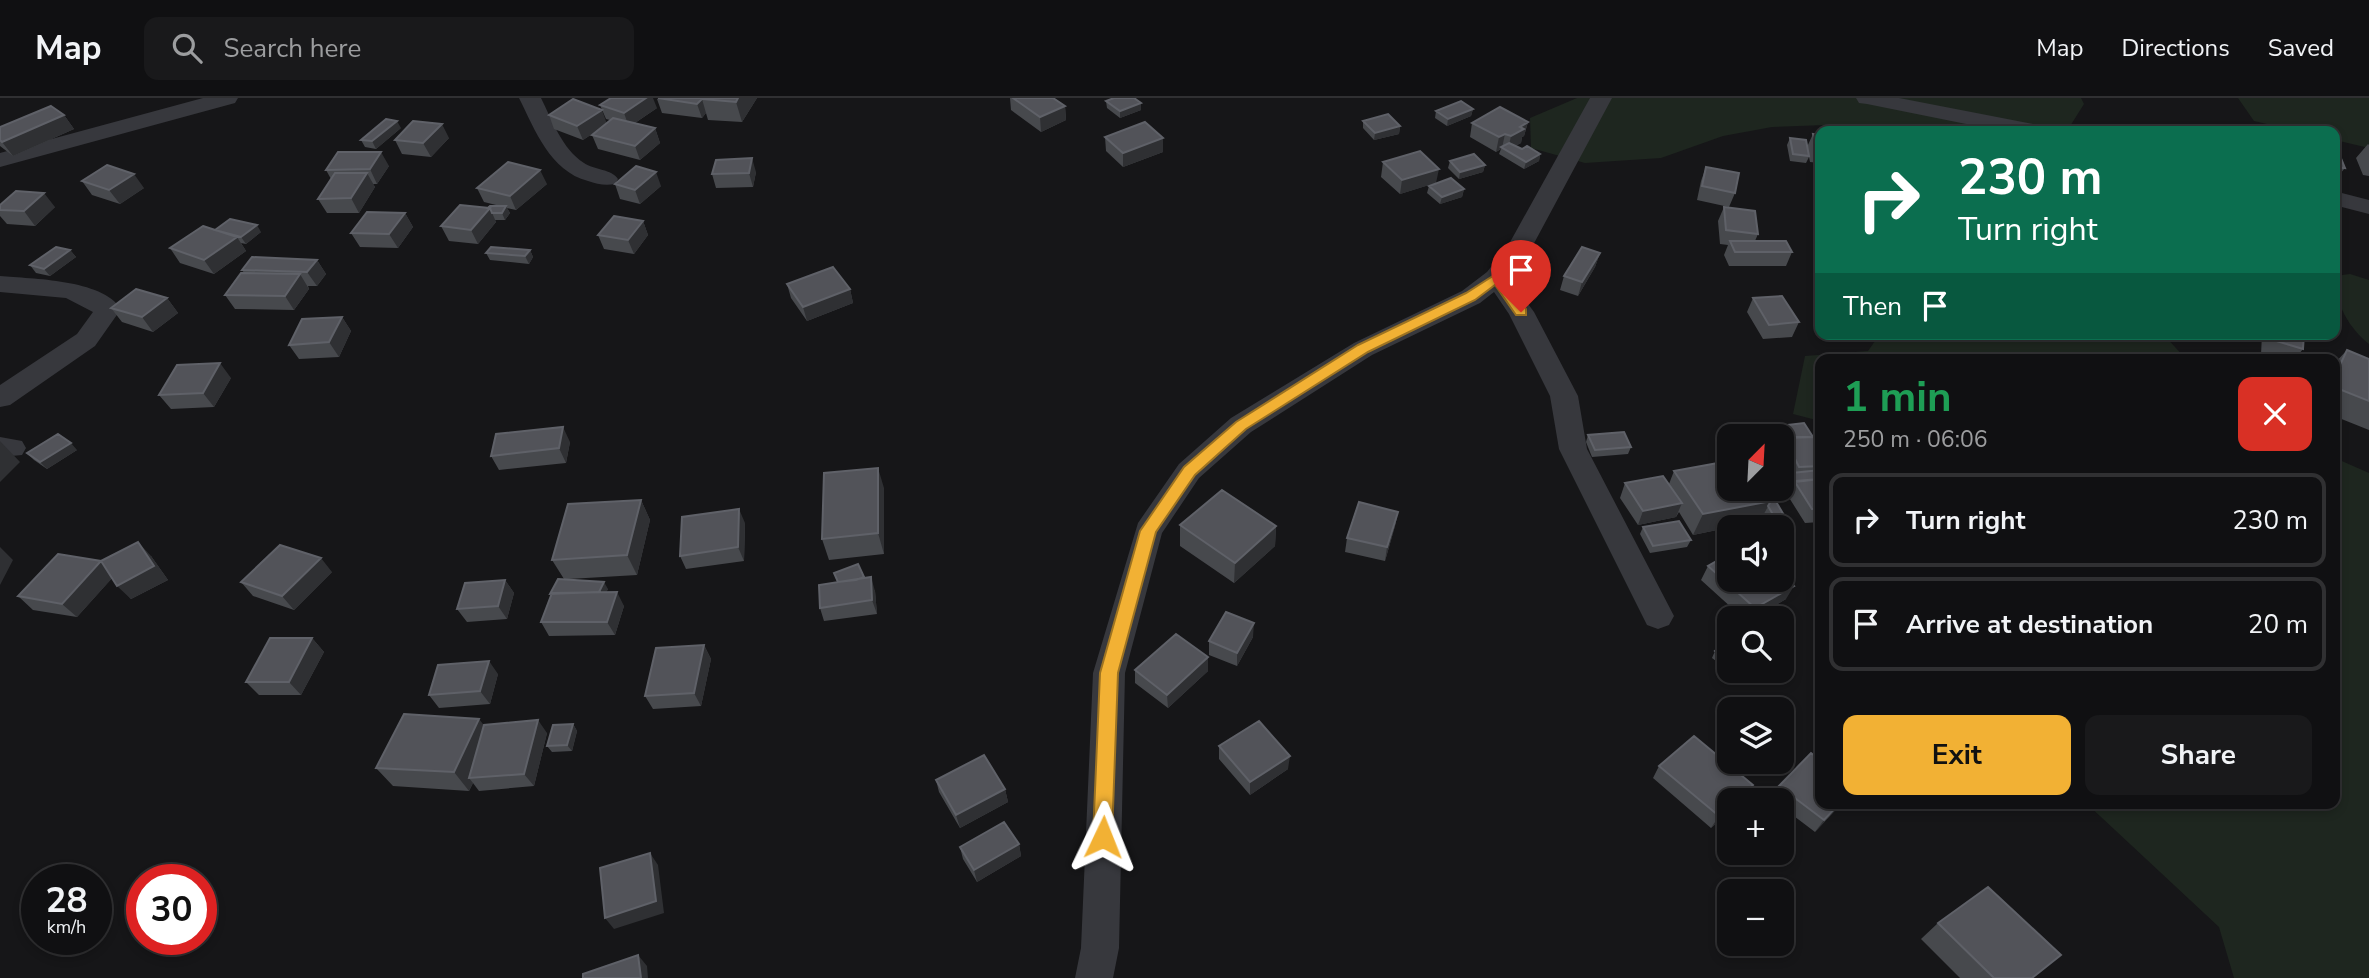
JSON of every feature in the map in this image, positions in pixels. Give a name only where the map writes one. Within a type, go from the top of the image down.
[{"type":"street","points":[[0,160],[227,98]]},
{"type":"street","points":[[530,98],[554,144],[569,163],[578,171],[607,179]]},
{"type":"street","points":[[1094,978],[1100,948],[1109,673],[1148,531],[1189,471],[1241,425],[1363,349],[1471,296],[1496,278],[1520,247],[1601,98]]},
{"type":"street","points":[[1867,98],[2008,126]]},
{"type":"street","points":[[2340,200],[2369,207]]},
{"type":"street","points":[[1496,278],[1521,312],[1563,396],[1573,449],[1658,616]]},
{"type":"street","points":[[0,284],[71,290],[108,309],[86,340],[0,398]]},
{"type":"shaded area","points":[[1577,98],[2081,98],[2084,104],[2070,126],[1853,124],[1772,127],[1723,136],[1661,158],[1585,163],[1531,148],[1530,118]]},
{"type":"shaded area","points":[[2238,98],[2369,98],[2369,148],[2340,141],[2340,126],[2276,126],[2254,121]]},
{"type":"shaded area","points":[[2350,274],[2369,280],[2369,344],[2349,322],[2340,305],[2340,275]]},
{"type":"shaded area","points":[[1876,340],[2169,340],[2181,354],[1830,354],[1868,351]]},
{"type":"shaded area","points":[[1815,355],[1815,420],[1793,414],[1805,356]]},
{"type":"shaded area","points":[[2340,460],[2369,473],[2369,978],[2234,978],[2219,927],[2092,809],[2340,809]]},
{"type":"building","points":[[611,98],[646,98],[624,113],[600,105]]},
{"type":"building","points":[[658,98],[703,98],[697,104]]},
{"type":"building","points":[[703,98],[738,98],[736,102]]},
{"type":"building","points":[[1013,98],[1053,98],[1065,106],[1040,117]]},
{"type":"building","points":[[1114,98],[1134,98],[1141,103],[1120,111],[1106,101]]},
{"type":"building","points":[[573,99],[602,110],[577,126],[549,115]]},
{"type":"building","points":[[1461,101],[1473,109],[1448,119],[1436,111]]},
{"type":"building","points":[[51,106],[64,115],[2,142],[0,140],[0,127]]},
{"type":"building","points":[[1500,107],[1528,122],[1520,127],[1524,129],[1511,136],[1505,134],[1499,137],[1472,123]]},
{"type":"building","points":[[1388,114],[1400,126],[1375,133],[1363,121]]},
{"type":"building","points":[[613,118],[655,128],[635,146],[592,135]]},
{"type":"building","points":[[386,119],[397,121],[372,141],[361,140]]},
{"type":"building","points":[[413,121],[442,124],[423,143],[395,140]]},
{"type":"building","points":[[1145,122],[1163,138],[1123,153],[1105,137]]},
{"type":"building","points":[[1790,138],[1806,140],[1809,156],[1793,154]]},
{"type":"building","points":[[1509,143],[1522,149],[1527,146],[1540,154],[1526,162],[1501,147]]},
{"type":"building","points":[[1420,151],[1439,169],[1402,180],[1383,162]]},
{"type":"building","points":[[338,152],[381,152],[370,169],[326,170]]},
{"type":"building","points":[[1474,154],[1485,165],[1460,172],[1450,161]]},
{"type":"building","points":[[752,158],[749,173],[712,174],[716,160]]},
{"type":"building","points":[[508,162],[540,170],[510,196],[477,188]]},
{"type":"building","points":[[107,165],[134,174],[109,190],[82,181]]},
{"type":"building","points":[[636,166],[656,172],[635,190],[615,184]]},
{"type":"building","points":[[1706,167],[1739,173],[1735,193],[1702,186]]},
{"type":"building","points":[[335,173],[367,173],[351,198],[318,199]]},
{"type":"building","points":[[1451,178],[1464,189],[1442,197],[1429,186]]},
{"type":"building","points":[[16,191],[44,193],[24,211],[0,210],[0,205]]},
{"type":"building","points":[[460,205],[490,208],[471,230],[441,226]]},
{"type":"building","points":[[506,206],[502,213],[492,213],[488,208]]},
{"type":"building","points":[[1724,207],[1755,211],[1758,234],[1726,230]]},
{"type":"building","points":[[367,212],[405,213],[389,234],[351,233]]},
{"type":"building","points":[[614,216],[643,221],[628,240],[598,235]]},
{"type":"building","points":[[230,219],[257,225],[241,237],[215,230]]},
{"type":"building","points":[[203,226],[237,237],[204,260],[170,248]]},
{"type":"building","points":[[1730,241],[1786,241],[1792,252],[1735,252]]},
{"type":"building","points":[[56,247],[70,250],[44,269],[30,265]]},
{"type":"building","points":[[491,247],[530,250],[525,256],[486,253]]},
{"type":"building","points":[[1582,247],[1600,253],[1582,282],[1564,276]]},
{"type":"building","points":[[252,257],[317,260],[307,272],[242,270]]},
{"type":"building","points":[[833,267],[850,289],[803,307],[787,284]]},
{"type":"building","points":[[241,273],[300,274],[285,296],[225,295]]},
{"type":"building","points":[[136,289],[167,298],[142,317],[111,308]]},
{"type":"building","points":[[1782,296],[1799,322],[1769,325],[1753,298]]},
{"type":"building","points":[[342,317],[329,342],[289,345],[302,319]]},
{"type":"building","points":[[2273,340],[2304,340],[2303,349]]},
{"type":"building","points":[[2347,350],[2369,359],[2369,401],[2340,389],[2340,365]]},
{"type":"building","points":[[220,363],[203,393],[159,395],[177,365]]},
{"type":"building","points":[[1804,423],[1813,437],[1795,437],[1794,424]]},
{"type":"building","points":[[563,427],[559,448],[491,456],[496,434]]},
{"type":"building","points":[[1624,432],[1631,447],[1595,450],[1588,435]]},
{"type":"building","points":[[58,434],[71,443],[40,462],[27,453]]},
{"type":"building","points":[[1815,437],[1815,466],[1799,467],[1794,457],[1794,438]]},
{"type":"building","points":[[1717,463],[1717,501],[1771,501],[1703,514],[1674,471]]},
{"type":"building","points":[[878,468],[878,533],[822,539],[824,473]]},
{"type":"building","points":[[1815,471],[1815,479],[1794,481],[1794,473]]},
{"type":"building","points":[[1663,476],[1682,503],[1643,511],[1625,483]]},
{"type":"building","points":[[1815,480],[1815,509],[1812,509],[1795,482]]},
{"type":"building","points":[[1222,490],[1276,526],[1235,563],[1180,525]]},
{"type":"building","points":[[641,500],[627,555],[552,560],[568,504]]},
{"type":"building","points":[[1771,501],[1776,501],[1784,515],[1773,515],[1768,506]]},
{"type":"building","points":[[1359,502],[1398,512],[1387,547],[1347,538]]},
{"type":"building","points":[[739,509],[738,547],[680,556],[682,517]]},
{"type":"building","points":[[1679,521],[1691,540],[1653,546],[1643,527]]},
{"type":"building","points":[[138,542],[154,566],[117,586],[101,561]]},
{"type":"building","points":[[280,545],[321,558],[282,596],[241,582]]},
{"type":"building","points":[[58,554],[101,561],[62,604],[18,596]]},
{"type":"building","points":[[1717,561],[1717,574],[1708,566]]},
{"type":"building","points":[[858,564],[864,577],[838,582],[834,573]]},
{"type":"building","points":[[871,577],[872,600],[820,608],[819,585]]},
{"type":"building","points":[[558,579],[604,582],[599,592],[550,594]]},
{"type":"building","points":[[505,580],[498,606],[457,609],[465,583]]},
{"type":"building","points":[[617,592],[607,622],[541,622],[552,593]]},
{"type":"building","points":[[1737,592],[1783,592],[1759,606],[1753,606]]},
{"type":"building","points":[[1226,612],[1254,623],[1237,653],[1209,641]]},
{"type":"building","points":[[1176,634],[1208,657],[1167,695],[1135,670]]},
{"type":"building","points":[[270,638],[312,638],[289,682],[246,682]]},
{"type":"building","points":[[704,645],[694,693],[645,696],[656,648]]},
{"type":"building","points":[[489,661],[480,691],[429,695],[438,665]]},
{"type":"building","points":[[404,714],[479,719],[454,772],[376,768]]},
{"type":"building","points":[[538,720],[524,774],[469,778],[484,725]]},
{"type":"building","points":[[1259,721],[1290,756],[1250,782],[1219,746]]},
{"type":"building","points":[[573,724],[567,745],[547,746],[553,725]]},
{"type":"building","points":[[1694,736],[1717,755],[1717,774],[1740,774],[1753,785],[1750,788],[1717,788],[1717,814],[1659,766]]},
{"type":"building","points":[[1811,753],[1815,756],[1815,809],[1834,809],[1824,820],[1794,797],[1794,788],[1779,786],[1791,774],[1794,774],[1794,771]]},
{"type":"building","points":[[984,755],[1005,789],[956,815],[936,780]]},
{"type":"building","points":[[1004,822],[1019,844],[974,870],[960,847]]},
{"type":"building","points":[[650,853],[656,901],[605,918],[600,868]]},
{"type":"building","points":[[1988,887],[2061,955],[2032,978],[1994,978],[1938,923]]},
{"type":"building","points":[[638,955],[641,978],[583,978],[583,974]]},
{"type":"route","points":[[1103,837],[1109,673],[1148,531],[1189,471],[1241,425],[1363,349],[1471,296],[1496,278],[1521,312]]}]
